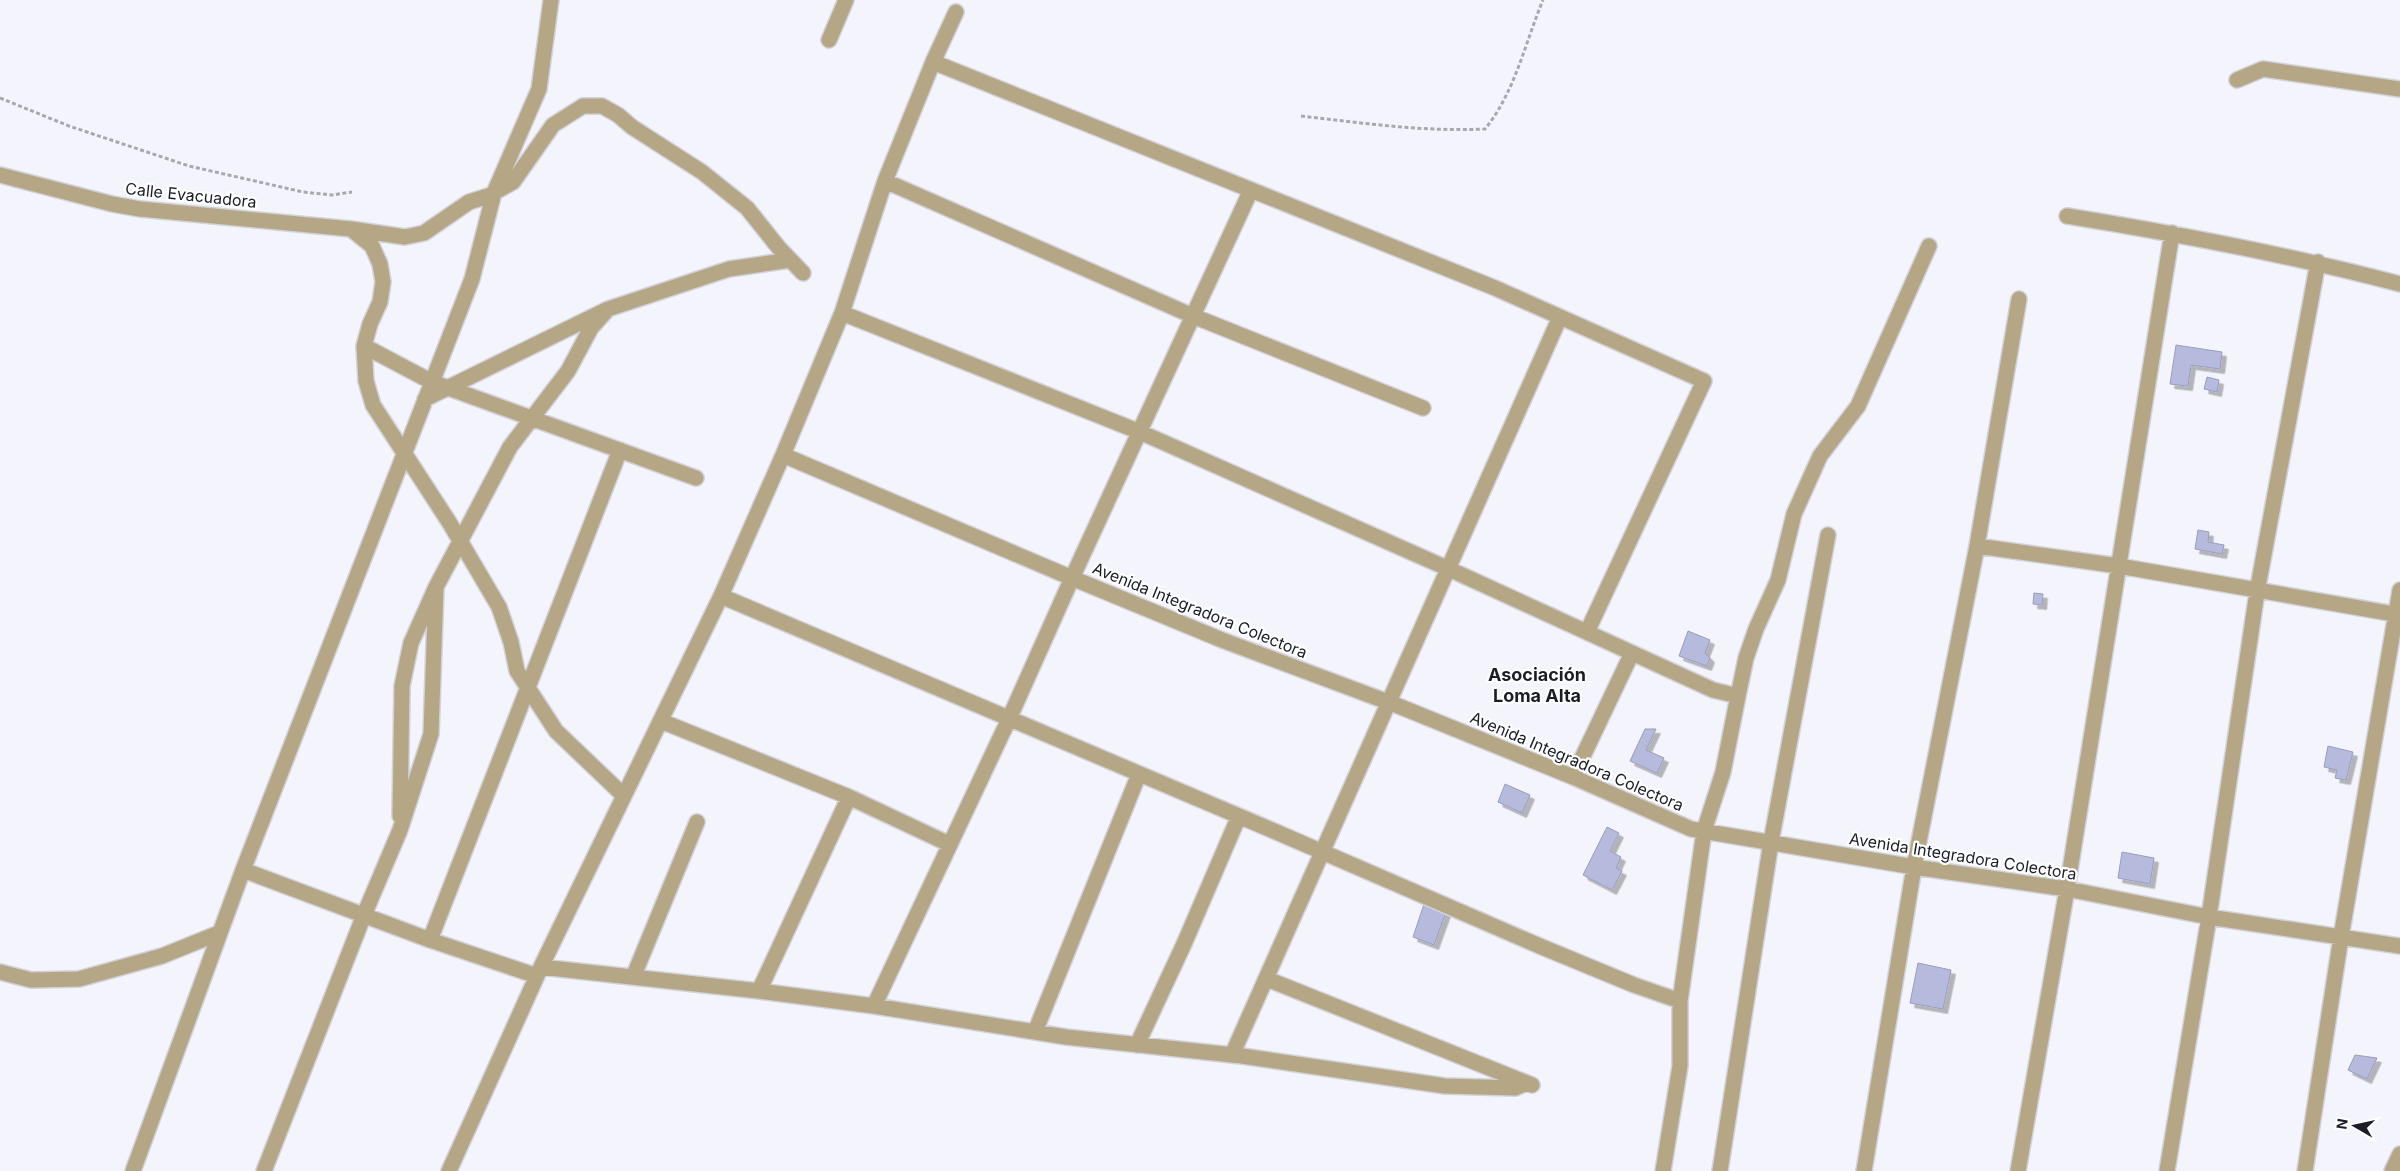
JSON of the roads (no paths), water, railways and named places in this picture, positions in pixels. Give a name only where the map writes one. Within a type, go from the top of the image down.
[{"type":"street","points":[[133,1171],[242,870],[472,279],[494,193],[539,89],[551,0]]},
{"type":"street","points":[[829,40],[846,0]]},
{"type":"street","points":[[449,1171],[539,972],[623,795],[721,596],[783,455],[842,313],[885,181],[933,62],[956,12]]},
{"type":"street","points":[[933,62],[1495,288],[1704,381],[1587,632]]},
{"type":"street","points":[[2238,80],[2263,69],[2400,89]]},
{"type":"street","name":"Calle Evacuadora","points":[[0,175],[140,209],[351,229],[405,237],[424,234],[469,202],[494,193],[513,182],[553,125],[583,106],[602,106],[618,115],[632,128],[702,172],[747,208],[803,273]]},
{"type":"street","points":[[885,181],[1193,316],[1423,408]]},
{"type":"street","points":[[874,1006],[1009,719],[1251,190]]},
{"type":"street","points":[[2068,216],[2172,233],[2318,262],[2400,284]]},
{"type":"street","points":[[351,229],[372,246],[380,264],[383,282],[380,302],[370,324],[364,346],[366,381],[373,405],[461,542],[499,607],[511,642],[517,671],[556,731],[623,795]]},
{"type":"street","points":[[2018,1171],[2067,889],[2172,233]]},
{"type":"street","points":[[1663,1171],[1680,1066],[1680,1001],[1704,831],[1723,772],[1746,658],[1756,629],[1778,580],[1794,514],[1820,456],[1858,406],[1929,246]]},
{"type":"street","points":[[425,399],[553,334],[608,309],[729,269],[790,260]]},
{"type":"street","points":[[2167,1171],[2209,917],[2257,592],[2318,262]]},
{"type":"street","points":[[1864,1171],[1914,867],[1977,546],[2019,299]]},
{"type":"street","points":[[400,830],[402,686],[411,643],[436,587],[510,447],[568,371],[590,328],[608,309]]},
{"type":"street","points":[[842,313],[1140,432],[1449,569],[1713,690],[1738,696]]},
{"type":"street","points":[[1232,1055],[1560,317]]},
{"type":"street","points":[[364,346],[432,382],[696,478]]},
{"type":"street","points":[[430,940],[620,450]]},
{"type":"street","name":"Avenida Integradora Colectora","points":[[783,455],[1222,640],[1390,703],[1573,776],[1691,828],[1914,867],[2067,889],[2209,917],[2400,946]]},
{"type":"street","points":[[1720,1171],[1771,842],[1828,535]]},
{"type":"street","points":[[1977,546],[2119,566],[2257,592],[2398,614]]},
{"type":"street","points":[[264,1171],[364,915],[400,830],[430,734],[436,587]]},
{"type":"street","points":[[2305,1171],[2342,937],[2398,614],[2400,590]]},
{"type":"street","points":[[721,596],[1606,974],[1680,1001]]},
{"type":"street","points":[[1573,776],[1632,653]]},
{"type":"street","points":[[661,721],[849,797],[949,844]]},
{"type":"street","points":[[1035,1032],[1139,774]]},
{"type":"street","points":[[759,991],[849,797]]},
{"type":"street","points":[[1137,1045],[1184,944],[1239,816]]},
{"type":"street","points":[[634,975],[698,822]]},
{"type":"street","points":[[242,870],[430,940],[539,972],[634,975],[874,1006],[1035,1032],[1232,1055],[1445,1086],[1515,1088],[1530,1084],[1267,979]]},
{"type":"street","points":[[0,972],[31,980],[79,979],[162,956],[219,933]]},
{"type":"street","points":[[2392,1171],[2400,1154]]},
{"type":"district","name":"Asociación Loma Alta","points":[[1537,685]]}]
